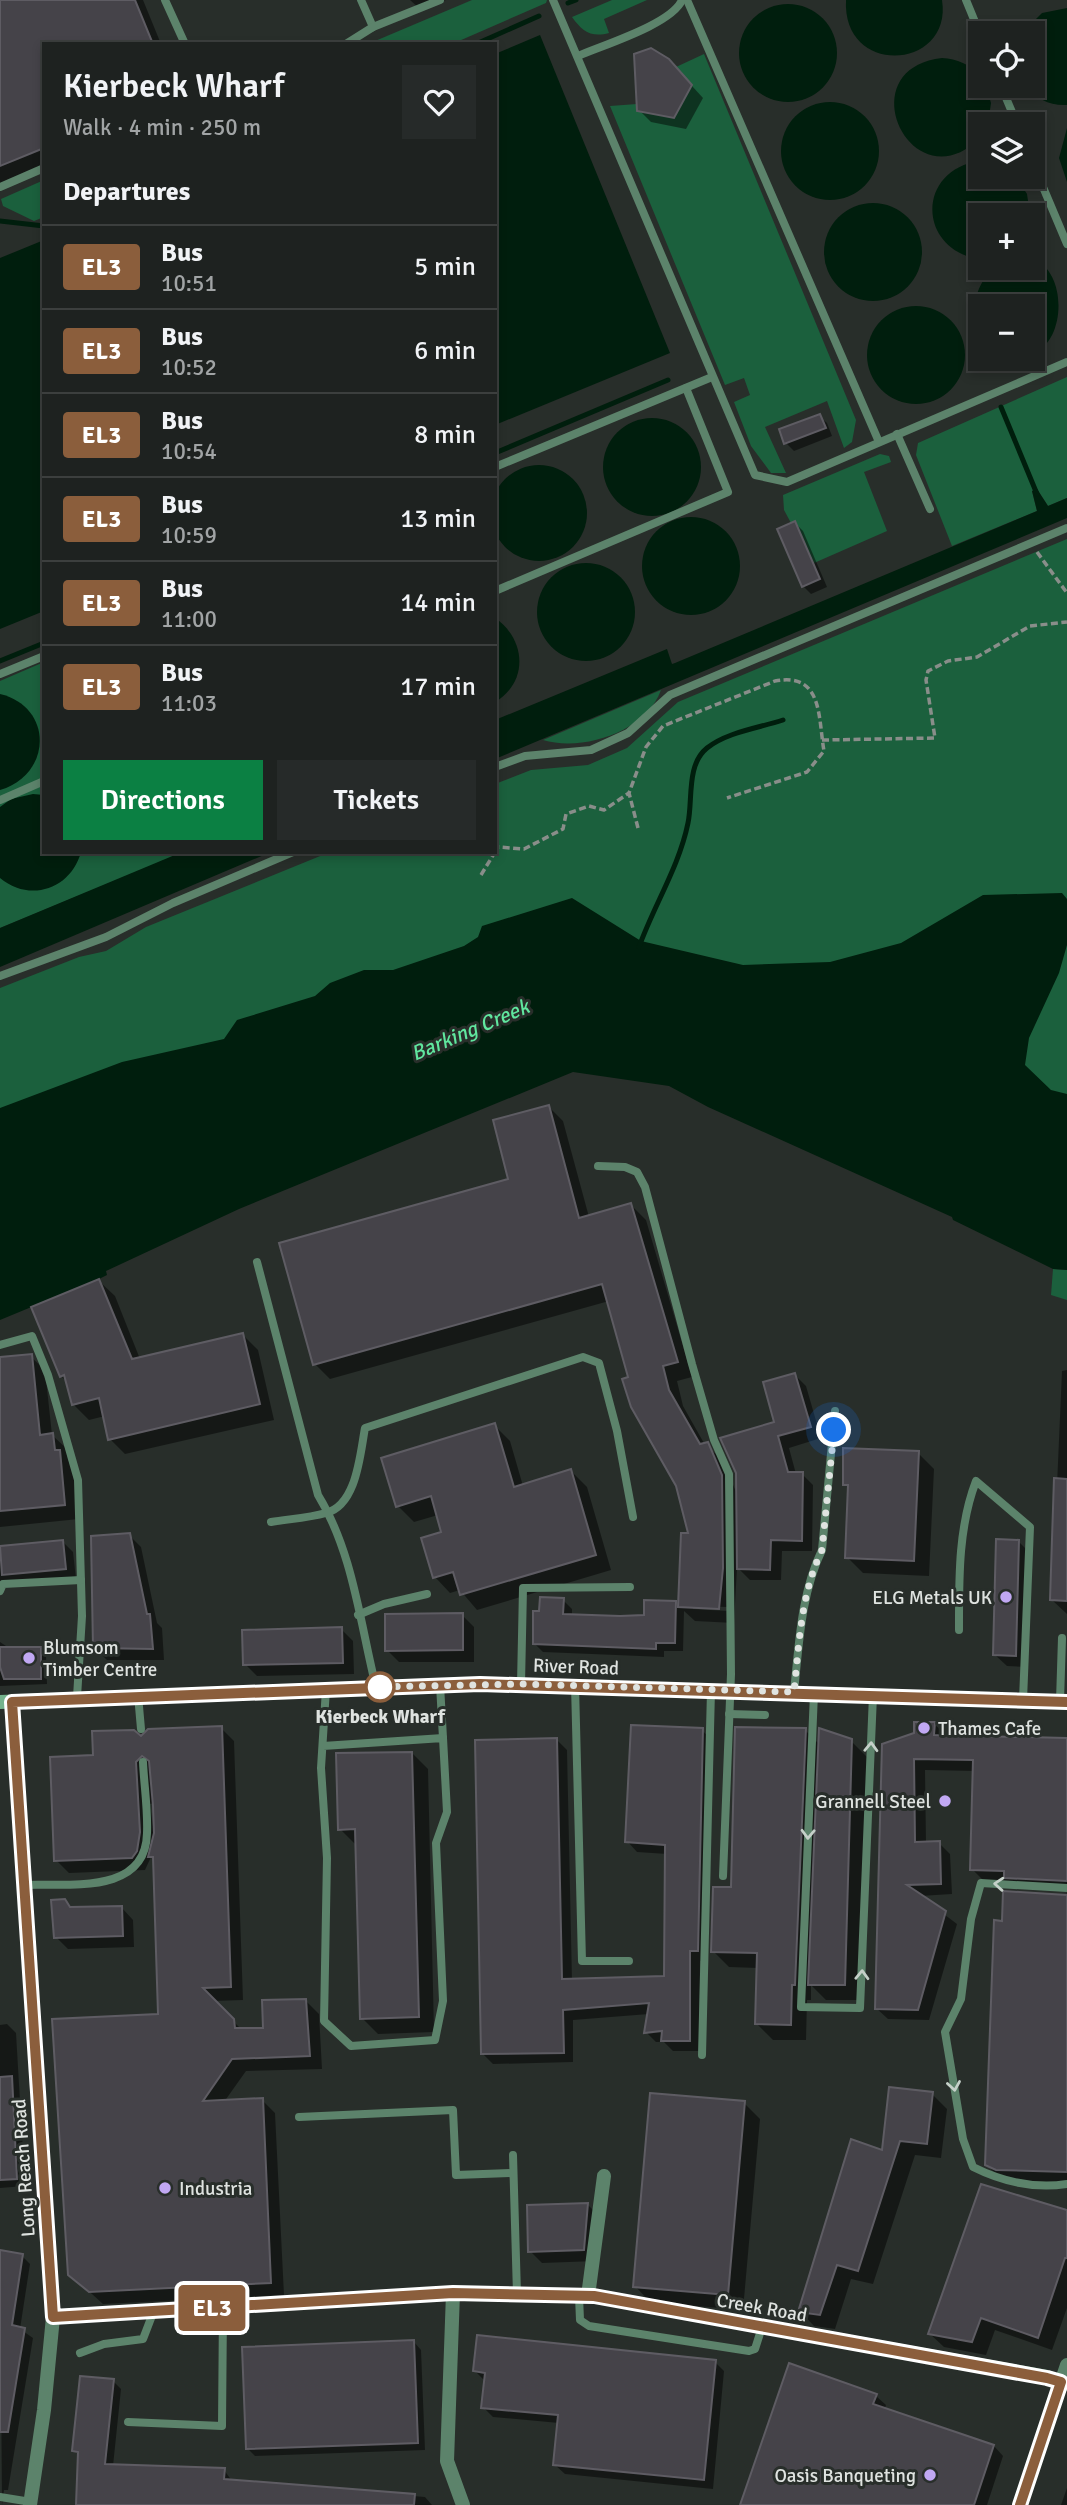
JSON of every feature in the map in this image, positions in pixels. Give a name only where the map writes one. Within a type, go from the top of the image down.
[{"type":"street","name":"River Road","points":[[6,1702],[77,1697],[521,1684],[1064,1702]]},
{"type":"street","name":"Long Reach Road","points":[[6,1702],[23,1885],[53,2317],[44,2410],[30,2503]]},
{"type":"street","points":[[583,2296],[604,2176]]},
{"type":"street","name":"Creek Road","points":[[53,2317],[453,2293],[583,2296],[1064,2383]]},
{"type":"street","points":[[453,2293],[447,2461],[463,2505]]},
{"type":"street","points":[[1020,2505],[1064,2383],[1067,2365]]},
{"type":"lane","points":[[165,0],[184,42]]},
{"type":"lane","points":[[361,0],[373,27]]},
{"type":"lane","points":[[349,42],[373,27],[440,0]]},
{"type":"lane","points":[[553,0],[755,475],[787,482],[1067,362]]},
{"type":"lane","points":[[578,56],[663,19],[678,10],[682,0]]},
{"type":"lane","points":[[687,0],[879,442]]},
{"type":"lane","points":[[966,0],[975,21]]},
{"type":"lane","points":[[0,187],[42,169]]},
{"type":"lane","points":[[1044,189],[1067,244]]},
{"type":"lane","points":[[497,466],[712,377]]},
{"type":"lane","points":[[497,590],[729,492],[686,388]]},
{"type":"lane","points":[[897,434],[930,509]]},
{"type":"lane","points":[[497,766],[525,756],[591,750],[628,733],[670,695],[1067,528]]},
{"type":"lane","points":[[0,674],[42,657]]},
{"type":"lane","points":[[0,800],[42,782]]},
{"type":"lane","points":[[0,976],[106,937],[173,903],[288,854]]},
{"type":"lane","points":[[598,1166],[625,1167],[638,1172],[645,1187],[714,1440],[729,1474],[730,1690],[723,1876]]},
{"type":"lane","points":[[257,1262],[318,1495],[329,1513],[346,1559],[376,1687]]},
{"type":"lane","points":[[0,1345],[32,1336],[48,1375],[78,1480],[81,1580],[77,1697]]},
{"type":"lane","points":[[271,1522],[329,1513],[355,1487],[365,1428],[583,1357],[599,1363],[617,1431],[633,1517]]},
{"type":"lane","points":[[794,1692],[799,1636],[814,1567],[822,1550],[835,1411]]},
{"type":"lane","points":[[959,1630],[959,1556],[970,1497],[976,1481],[1030,1527],[1023,1700]]},
{"type":"lane","points":[[0,1591],[4,1584],[81,1580]]},
{"type":"lane","points":[[521,1684],[523,1588],[629,1587]]},
{"type":"lane","points":[[358,1615],[384,1604],[427,1594]]},
{"type":"lane","points":[[1062,1638],[1064,1702]]},
{"type":"lane","points":[[326,1689],[322,1798],[327,1858],[324,2021],[351,2046],[435,2040],[443,2001],[436,1843],[447,1812],[440,1685]]},
{"type":"lane","points":[[575,1685],[582,1961],[629,1961]]},
{"type":"lane","points":[[702,2054],[711,1690]]},
{"type":"lane","points":[[814,1693],[802,2007],[860,2008],[873,1695]]},
{"type":"lane","points":[[138,1695],[141,1729]]},
{"type":"lane","points":[[729,1714],[765,1715]]},
{"type":"lane","points":[[323,1746],[443,1738]]},
{"type":"lane","points":[[23,1885],[111,1882],[136,1866],[145,1851],[147,1834],[143,1762]]},
{"type":"lane","points":[[1067,1888],[981,1882],[971,1919],[961,1999],[945,2032],[962,2139],[973,2167],[993,2177],[1041,2188],[1067,2184]]},
{"type":"lane","points":[[299,2117],[453,2110],[456,2175],[513,2173]]},
{"type":"lane","points":[[513,2155],[517,2294]]},
{"type":"lane","points":[[583,2296],[580,2320],[589,2326],[749,2351],[755,2349],[762,2327]]},
{"type":"lane","points":[[128,2422],[222,2426],[223,2307]]},
{"type":"lane","points":[[80,2353],[104,2344],[142,2339],[153,2313]]},
{"type":"lane","points":[[0,2497],[30,2503]]},
{"type":"path","points":[[1031,543],[1067,593]]},
{"type":"path","points":[[822,740],[935,738],[926,680],[928,671],[948,661],[977,657],[1030,626],[1067,622]]},
{"type":"path","points":[[638,828],[629,793],[646,747],[663,726],[775,681],[792,678],[810,688],[815,699],[824,751],[807,772],[727,798]]},
{"type":"path","points":[[497,849],[524,849],[563,829],[566,814],[589,806],[604,810],[629,793]]},
{"type":"path","points":[[481,875],[494,854]]},
{"type":"green space","points":[[472,0],[547,0],[546,3],[457,42],[373,42]]},
{"type":"green space","points":[[612,0],[647,0],[604,19],[609,33],[597,35],[587,32],[572,17]]},
{"type":"green space","points":[[704,54],[856,420],[852,442],[844,448],[827,401],[765,427],[786,473],[771,473],[751,446],[734,402],[750,395],[744,378],[725,385],[610,106],[637,104],[637,111],[674,118],[692,85],[676,67]]},
{"type":"green space","points":[[42,181],[42,218],[34,221],[3,206],[1,199]]},
{"type":"green space","points":[[1067,377],[1067,498],[1048,506],[1037,489],[1032,491],[1037,511],[952,546],[916,455],[918,443]]},
{"type":"green space","points":[[880,454],[889,456],[891,462],[864,472],[887,531],[814,563],[796,522],[791,523],[784,510],[783,495]]},
{"type":"green space","points":[[1067,539],[1067,1127],[967,996],[0,1170],[0,988],[79,957],[106,951],[146,927],[325,854],[497,854],[497,783],[531,770],[588,765],[627,748],[678,702]]},
{"type":"green space","points":[[42,663],[42,854],[180,854],[0,928],[0,681]]},
{"type":"green space","points":[[661,690],[642,717],[611,735],[576,743],[543,740]]},
{"type":"green space","points":[[1053,1269],[1067,1270],[1067,1300],[1051,1295]]},
{"type":"water","points":[[846,0],[942,0],[941,23],[931,40],[915,51],[897,56],[878,53],[861,43],[849,25]]},
{"type":"water","points":[[788,4],[807,8],[822,19],[833,34],[837,53],[833,72],[822,87],[807,98],[788,102],[769,98],[754,87],[743,72],[739,53],[743,34],[754,19],[769,8]]},
{"type":"water","points":[[1067,8],[1067,105],[1039,98],[1045,98],[1045,21],[1034,21],[1042,13]]},
{"type":"water","points":[[540,35],[670,353],[497,424],[497,53]]},
{"type":"water","points":[[942,58],[963,63],[968,66],[968,98],[990,98],[990,112],[968,112],[968,146],[955,154],[932,155],[913,145],[900,127],[894,106],[898,85],[914,67]]},
{"type":"water","points":[[830,102],[857,110],[871,124],[879,151],[871,178],[857,192],[830,200],[803,192],[789,178],[781,151],[789,124],[803,110]]},
{"type":"water","points":[[1067,128],[1067,182],[1059,158]]},
{"type":"water","points":[[968,165],[968,189],[1024,189],[1028,203],[968,203],[968,255],[957,251],[943,239],[935,224],[932,208],[936,192],[945,178]]},
{"type":"water","points":[[873,203],[892,207],[907,218],[918,233],[922,252],[918,271],[907,286],[892,297],[873,301],[854,297],[839,286],[828,271],[824,252],[828,233],[839,218],[854,207]]},
{"type":"water","points":[[42,241],[42,612],[0,629],[0,258]]},
{"type":"water","points":[[1045,267],[1057,291],[1058,306],[1057,321],[1045,345],[1045,294],[977,294],[984,280],[1045,280]]},
{"type":"water","points":[[916,306],[935,310],[950,321],[961,336],[965,355],[961,374],[950,389],[935,400],[916,404],[897,400],[882,389],[871,374],[867,355],[871,336],[882,321],[897,310]]},
{"type":"water","points":[[652,418],[671,422],[686,433],[697,448],[701,467],[697,486],[686,501],[671,512],[652,516],[633,512],[618,501],[607,486],[603,467],[607,448],[618,433],[633,422]]},
{"type":"water","points":[[539,465],[566,473],[579,486],[586,504],[586,522],[579,540],[566,553],[557,557],[539,561],[521,557],[505,547],[497,536],[497,490],[505,479],[521,469]]},
{"type":"water","points":[[1037,489],[1048,506],[1067,498],[1067,518],[497,758],[497,719],[667,649],[672,664],[675,663],[1037,511],[1032,491]]},
{"type":"water","points":[[691,517],[710,521],[725,532],[736,547],[740,566],[736,585],[725,600],[710,611],[691,615],[672,611],[657,600],[646,585],[642,566],[646,547],[657,532],[672,521]]},
{"type":"water","points":[[586,563],[605,567],[620,578],[631,593],[635,612],[631,631],[620,646],[605,657],[586,661],[567,657],[552,646],[541,631],[537,612],[541,593],[552,578],[567,567]]},
{"type":"water","points":[[497,620],[513,637],[518,649],[518,672],[506,694],[497,701]]},
{"type":"water","points":[[0,694],[18,701],[30,712],[40,741],[30,771],[17,782],[0,790]]},
{"type":"water","points":[[42,795],[42,854],[80,854],[76,865],[59,883],[36,891],[24,890],[0,878],[0,807],[11,799]]},
{"type":"water","points":[[177,854],[266,854],[0,967],[0,928]]},
{"type":"water","name":"Barking Creek","points":[[1062,893],[1067,899],[1067,945],[1059,973],[1029,1038],[1025,1065],[1051,1090],[1067,1094],[1067,1270],[1053,1269],[953,1220],[952,1217],[708,1107],[669,1086],[573,1072],[239,1209],[106,1271],[107,1275],[99,1279],[0,1320],[0,1108],[122,1062],[224,1039],[237,1020],[315,996],[330,983],[364,970],[393,970],[464,946],[478,937],[482,926],[572,898],[641,941],[743,965],[830,962],[901,943],[983,895]]},
{"type":"building","points":[[0,0],[135,0],[152,42],[42,42],[42,149],[0,166]]},
{"type":"building","points":[[651,48],[669,59],[692,85],[674,118],[637,111],[634,54]]},
{"type":"building","points":[[820,414],[826,428],[784,444],[779,429]]},
{"type":"building","points":[[795,521],[820,579],[802,587],[777,529]]},
{"type":"building","points":[[549,1105],[579,1218],[631,1203],[678,1362],[663,1366],[669,1390],[700,1444],[708,1442],[722,1475],[723,1568],[719,1609],[678,1607],[681,1533],[688,1533],[676,1486],[631,1407],[622,1379],[628,1377],[602,1284],[313,1365],[279,1243],[508,1179],[493,1120]]},
{"type":"building","points":[[99,1279],[132,1359],[243,1333],[260,1404],[108,1440],[99,1398],[72,1405],[64,1375],[60,1377],[31,1307]]},
{"type":"building","points":[[32,1354],[40,1435],[53,1433],[55,1450],[60,1450],[65,1505],[0,1511],[0,1357]]},
{"type":"building","points":[[795,1373],[811,1427],[778,1436],[788,1472],[803,1472],[802,1541],[771,1540],[770,1570],[737,1569],[736,1473],[720,1438],[774,1422],[763,1382]]},
{"type":"building","points":[[495,1423],[514,1487],[571,1469],[596,1555],[460,1595],[453,1572],[433,1578],[421,1538],[441,1532],[431,1496],[396,1507],[381,1458]]},
{"type":"building","points":[[843,1448],[919,1451],[914,1561],[845,1558],[848,1485],[843,1485]]},
{"type":"building","points":[[1054,1478],[1067,1479],[1067,1601],[1050,1600]]},
{"type":"building","points":[[130,1533],[147,1614],[150,1614],[153,1649],[93,1648],[91,1536]]},
{"type":"building","name":"ELG Metals UK","points":[[996,1539],[1019,1540],[1016,1656],[993,1655]]},
{"type":"building","points":[[63,1540],[66,1569],[2,1575],[0,1546]]},
{"type":"building","points":[[540,1597],[564,1598],[563,1614],[620,1616],[644,1615],[644,1600],[676,1601],[675,1643],[656,1643],[656,1649],[533,1644],[533,1611],[539,1611]]},
{"type":"building","points":[[463,1613],[463,1650],[385,1651],[385,1614]]},
{"type":"building","points":[[342,1627],[343,1663],[243,1665],[242,1630]]},
{"type":"building","points":[[0,1647],[41,1647],[41,1679],[4,1679],[0,1667]]},
{"type":"building","points":[[914,1722],[935,1722],[934,1735],[1067,1738],[1067,1881],[1004,1878],[1004,1871],[970,1870],[973,1760],[914,1759],[915,1842],[940,1841],[941,1884],[907,1885],[946,1911],[918,2010],[875,2009],[882,1744],[914,1733]]},
{"type":"building","points":[[631,1725],[703,1728],[698,1951],[690,1951],[690,2041],[661,2041],[662,2031],[644,2033],[649,2003],[563,2010],[564,2053],[481,2054],[475,1740],[557,1738],[562,1979],[664,1976],[665,1845],[625,1842]]},
{"type":"building","name":"Industria","points":[[222,1726],[231,1987],[203,1988],[234,2019],[235,2028],[263,2028],[262,2000],[306,1999],[310,2056],[232,2059],[203,2101],[263,2098],[271,2283],[89,2292],[68,2275],[52,2019],[158,2014],[153,1857],[148,1857],[154,1833],[153,1806],[149,1761],[142,1756],[136,1762],[140,1832],[137,1851],[132,1858],[54,1861],[50,1757],[93,1755],[92,1731],[134,1730],[141,1736],[148,1729]]},
{"type":"building","points":[[735,1727],[806,1728],[791,2025],[755,2024],[757,1953],[711,1952],[713,1887],[731,1887]]},
{"type":"building","points":[[819,1728],[852,1739],[845,1985],[808,1985]]},
{"type":"building","points":[[412,1752],[419,2017],[360,2019],[355,1829],[338,1830],[336,1753]]},
{"type":"building","points":[[1003,1891],[1067,1895],[1067,2172],[996,2170],[985,2165],[994,1920],[1002,1921]]},
{"type":"building","points":[[65,1899],[70,1907],[122,1906],[123,1936],[54,1938],[51,1900]]},
{"type":"building","points":[[12,2076],[17,2179],[0,2180],[0,2077]]},
{"type":"building","points":[[889,2087],[933,2092],[927,2144],[900,2141],[858,2271],[837,2265],[820,2315],[798,2312],[851,2139],[882,2150]]},
{"type":"building","points":[[650,2093],[745,2101],[728,2295],[633,2287]]},
{"type":"building","points":[[981,2184],[1067,2210],[1067,2258],[1038,2338],[981,2318],[972,2342],[928,2334]]},
{"type":"building","points":[[588,2203],[584,2250],[528,2252],[527,2205]]},
{"type":"building","points":[[0,2250],[23,2254],[12,2325],[25,2328],[8,2432],[0,2432]]},
{"type":"building","points":[[477,2335],[716,2360],[704,2480],[553,2465],[558,2415],[481,2408],[485,2373],[473,2371]]},
{"type":"building","points":[[414,2340],[418,2443],[246,2449],[242,2347]]},
{"type":"building","points":[[789,2363],[877,2394],[873,2404],[994,2445],[974,2505],[740,2505]]},
{"type":"building","points":[[80,2376],[114,2379],[105,2464],[225,2468],[224,2479],[415,2494],[414,2505],[76,2505],[78,2452],[72,2451]]},
{"type":"waterway","points":[[568,3],[576,0]]},
{"type":"waterway","points":[[480,42],[539,16]]},
{"type":"waterway","points":[[0,221],[42,226]]},
{"type":"waterway","points":[[497,452],[668,380]]},
{"type":"waterway","points":[[1001,407],[1037,494]]},
{"type":"waterway","points":[[0,661],[42,644]]},
{"type":"waterway","points":[[639,947],[684,839],[693,773],[700,755],[724,738],[783,720]]},
{"type":"bus line","name":"EL3","points":[[1020,2505],[1061,2382],[1047,2378],[594,2296],[453,2293],[53,2317],[12,1702],[77,1697],[480,1684],[1067,1702]]},
{"type":"place","name":"ELG Metals UK","points":[[1006,1597]]},
{"type":"place","name":"Blumsom Timber Centre","points":[[29,1658]]},
{"type":"place","name":"Kierbeck Wharf","points":[[380,1687]]},
{"type":"place","name":"Thames Cafe","points":[[924,1728]]},
{"type":"place","name":"Grannell Steel","points":[[945,1801]]},
{"type":"place","name":"Industria","points":[[165,2188]]},
{"type":"place","name":"Oasis Banqueting","points":[[930,2475]]},
{"type":"route","points":[[380,1687],[376,1687],[521,1684],[794,1692],[799,1636],[814,1567],[822,1550],[827,1519],[834,1430]]}]
